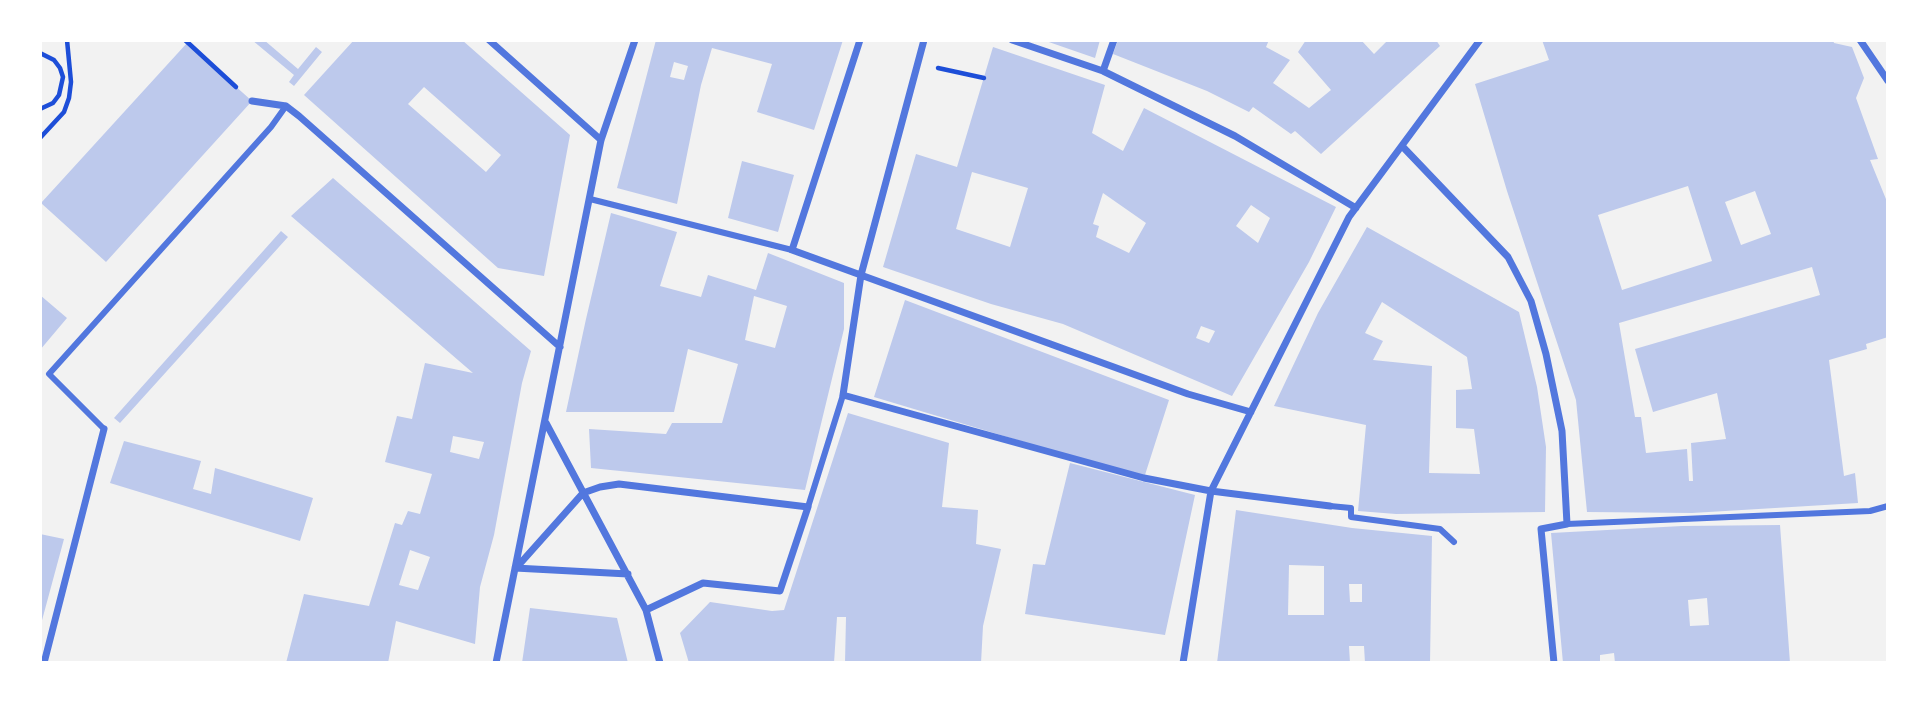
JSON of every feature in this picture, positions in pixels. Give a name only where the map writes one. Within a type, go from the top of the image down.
[{"type":"street","points":[[489,40],[601,140]]},
{"type":"street","points":[[496,663],[601,140],[635,40]]},
{"type":"street","points":[[792,250],[860,40]]},
{"type":"street","points":[[646,610],[703,583],[780,591],[843,395],[861,275],[924,40]]},
{"type":"street","points":[[1012,40],[1103,72],[1235,136],[1356,208]]},
{"type":"street","points":[[1103,72],[1114,40]]},
{"type":"street","points":[[1183,663],[1211,491],[1349,217],[1480,40]]},
{"type":"street","points":[[1860,40],[1888,81]]},
{"type":"street","points":[[252,101],[286,106],[560,347]]},
{"type":"street","points":[[44,663],[104,429],[49,374],[271,127],[286,106]]},
{"type":"street","points":[[1403,146],[1508,257],[1528,295],[1562,431],[1567,524]]},
{"type":"street","points":[[590,199],[792,250],[1188,394],[1251,412]]},
{"type":"street","points":[[843,395],[1144,478],[1211,491],[1351,508],[1351,517],[1440,528],[1454,542]]},
{"type":"street","points":[[545,423],[646,610],[660,663]]},
{"type":"street","points":[[515,568],[583,492],[619,484],[808,507]]},
{"type":"street","points":[[1553,663],[1541,529],[1567,524],[1870,511],[1888,506]]},
{"type":"street","points":[[515,568],[628,574]]},
{"type":"path","points":[[40,138],[64,112],[71,87],[67,40]]},
{"type":"path","points":[[186,42],[252,101]]},
{"type":"path","points":[[40,53],[54,60],[60,68],[62,87],[53,103],[40,109]]},
{"type":"path","points":[[917,63],[984,78]]},
{"type":"path","points":[[62,87],[71,87]]},
{"type":"building","points":[[252,40],[264,40],[298,69],[316,47],[322,52],[294,86],[289,82],[294,75]]},
{"type":"building","points":[[354,40],[462,40],[570,135],[544,276],[498,268],[304,95]],"holes":[[[424,87],[501,155],[486,172],[408,104]]]},
{"type":"building","points":[[656,40],[843,40],[814,130],[757,112],[772,64],[712,48],[701,85],[677,204],[617,188]],"holes":[[[674,62],[688,66],[684,80],[670,77]]]},
{"type":"building","points":[[1043,40],[1100,40],[1095,58]]},
{"type":"building","points":[[1118,40],[1269,40],[1266,47],[1290,60],[1273,83],[1309,108],[1331,90],[1298,52],[1306,40],[1361,40],[1374,54],[1388,40],[1436,40],[1440,46],[1321,154],[1295,131],[1291,134],[1253,107],[1249,112],[1207,91],[1113,54]]},
{"type":"building","points":[[1542,40],[1833,40],[1834,43],[1852,47],[1864,78],[1856,98],[1878,159],[1870,160],[1888,204],[1888,337],[1866,344],[1867,349],[1829,360],[1844,476],[1855,473],[1858,503],[1692,513],[1587,512],[1576,400],[1475,84],[1549,60]],"holes":[[[1688,186],[1712,261],[1622,290],[1598,215]],[[1755,191],[1771,234],[1741,245],[1725,202]],[[1812,267],[1820,295],[1635,349],[1653,412],[1717,393],[1726,439],[1691,443],[1693,481],[1689,481],[1687,449],[1646,453],[1641,417],[1635,417],[1619,323]]]},
{"type":"building","points":[[187,43],[252,101],[106,262],[41,203]]},
{"type":"building","points":[[993,47],[1105,85],[1092,133],[1123,151],[1144,108],[1336,207],[1309,262],[1232,396],[1063,324],[991,304],[883,267],[916,154],[957,167]],"holes":[[[972,172],[1028,188],[1010,247],[956,229]],[[1103,193],[1146,223],[1129,253],[1096,237],[1099,226],[1093,224]],[[1251,205],[1270,218],[1258,243],[1236,226]],[[1201,326],[1215,331],[1209,343],[1196,338]]]},
{"type":"building","points":[[742,161],[794,175],[778,232],[728,218]]},
{"type":"building","points":[[333,178],[531,351],[522,383],[494,535],[480,587],[475,644],[396,621],[388,663],[286,663],[304,594],[369,606],[395,523],[402,525],[408,511],[420,514],[432,474],[385,462],[397,416],[412,419],[425,363],[473,373],[291,216]],"holes":[[[453,436],[484,442],[479,459],[450,452]],[[410,550],[430,557],[418,590],[399,585]]]},
{"type":"building","points":[[611,213],[677,232],[660,286],[701,297],[708,275],[756,290],[768,253],[844,283],[844,329],[805,490],[591,468],[589,429],[666,434],[672,423],[722,423],[738,364],[688,349],[674,412],[566,412]],"holes":[[[754,296],[787,306],[775,348],[745,340]]]},
{"type":"building","points":[[1367,227],[1519,312],[1537,387],[1546,447],[1545,512],[1396,514],[1358,511],[1366,425],[1274,406],[1318,313]],"holes":[[[1382,302],[1467,357],[1472,389],[1456,390],[1456,428],[1474,429],[1480,474],[1429,473],[1432,366],[1373,360],[1383,341],[1365,333]]]},
{"type":"building","points":[[281,231],[288,237],[120,423],[114,418]]},
{"type":"building","points":[[40,295],[67,318],[40,350]]},
{"type":"building","points":[[905,300],[1169,400],[1144,478],[874,397]]},
{"type":"building","points":[[848,413],[949,443],[942,507],[978,510],[976,544],[1001,549],[983,626],[981,663],[845,663],[846,617],[837,617],[834,663],[689,663],[680,633],[710,602],[772,611],[784,610]]},
{"type":"building","points":[[124,441],[201,461],[193,489],[211,494],[215,468],[313,498],[300,541],[110,483]]},
{"type":"building","points":[[1070,463],[1195,495],[1165,635],[1025,614],[1033,564],[1045,565]]},
{"type":"building","points":[[1236,510],[1352,528],[1432,536],[1430,663],[1365,663],[1364,646],[1349,646],[1350,663],[1217,663]],"holes":[[[1289,565],[1324,566],[1324,615],[1288,615]],[[1349,584],[1362,584],[1362,602],[1350,602]]]},
{"type":"building","points":[[1780,525],[1790,663],[1615,663],[1614,653],[1600,655],[1600,663],[1563,663],[1551,533],[1682,526]],"holes":[[[1707,598],[1709,625],[1690,626],[1688,600]]]},
{"type":"building","points":[[40,534],[64,539],[41,624],[40,624]]},
{"type":"building","points":[[530,608],[617,618],[628,663],[522,663]]}]
